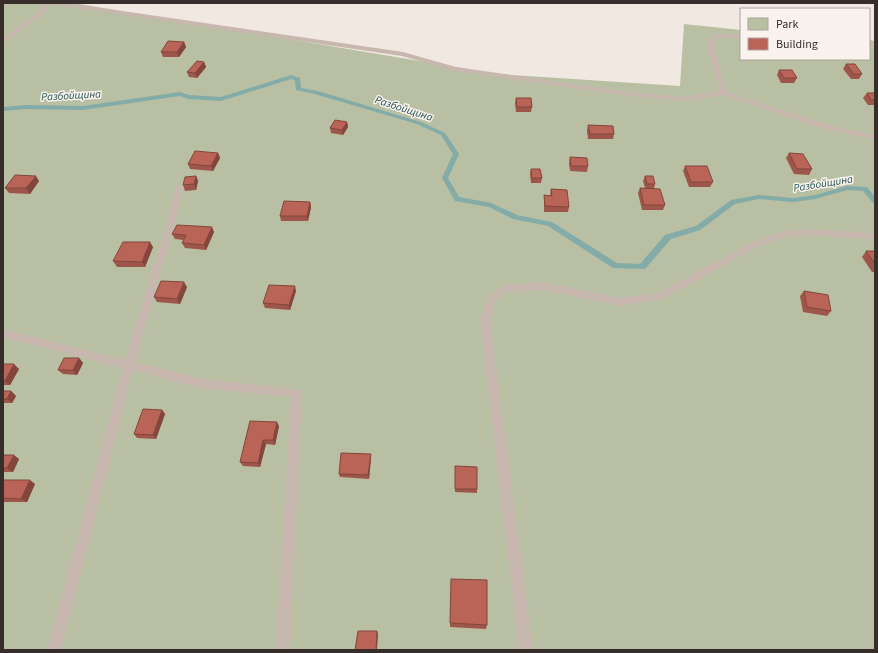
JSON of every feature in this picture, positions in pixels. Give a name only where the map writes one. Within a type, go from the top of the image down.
[{"type":"lane","points":[[3,40],[44,12],[47,3]]},
{"type":"lane","points":[[56,3],[403,54],[454,69],[621,93],[683,99],[724,93],[834,129],[875,137]]},
{"type":"lane","points":[[724,93],[710,45],[716,36],[740,36]]},
{"type":"lane","points":[[54,650],[129,364],[169,230],[180,187]]},
{"type":"lane","points":[[526,650],[485,319],[491,300],[504,289],[542,286],[621,302],[660,296],[754,245],[785,234],[810,232],[875,236]]},
{"type":"lane","points":[[3,333],[199,383],[297,393],[283,650]]},
{"type":"green space","points":[[3,3],[73,3],[497,74],[680,86],[684,24],[740,30],[740,60],[870,60],[870,40],[875,41],[875,650],[3,650]]},
{"type":"building","points":[[168,41],[184,42],[177,52],[161,52]]},
{"type":"building","points":[[197,61],[204,62],[195,73],[187,72]]},
{"type":"building","points":[[846,64],[855,64],[862,74],[854,74]]},
{"type":"building","points":[[779,70],[792,70],[797,78],[784,78]]},
{"type":"building","points":[[867,93],[875,93],[875,100],[871,100]]},
{"type":"building","points":[[516,98],[531,98],[532,107],[517,107]]},
{"type":"building","points":[[335,120],[347,122],[342,130],[330,128]]},
{"type":"building","points":[[588,125],[613,126],[614,134],[590,134]]},
{"type":"building","points":[[195,151],[218,153],[211,166],[188,164]]},
{"type":"building","points":[[789,153],[803,154],[812,169],[797,169]]},
{"type":"building","points":[[570,157],[587,158],[588,166],[571,166]]},
{"type":"building","points":[[685,166],[707,166],[713,182],[691,182]]},
{"type":"building","points":[[531,169],[540,169],[542,178],[532,178]]},
{"type":"building","points":[[15,175],[36,176],[26,188],[5,188]]},
{"type":"building","points":[[196,176],[194,184],[183,185],[185,177]]},
{"type":"building","points":[[645,176],[653,176],[655,184],[647,184]]},
{"type":"building","points":[[640,188],[660,189],[665,205],[644,205]]},
{"type":"building","points":[[551,189],[567,190],[569,207],[545,206],[544,195],[552,196]]},
{"type":"building","points":[[284,201],[310,202],[307,216],[280,216]]},
{"type":"building","points":[[177,225],[212,227],[204,245],[182,243],[186,235],[172,234]]},
{"type":"building","points":[[123,242],[150,242],[142,262],[113,261]]},
{"type":"building","points":[[866,251],[875,251],[875,264]]},
{"type":"building","points":[[161,281],[184,282],[177,299],[154,297]]},
{"type":"building","points":[[269,285],[295,286],[289,305],[263,303]]},
{"type":"building","points":[[804,291],[828,295],[831,311],[807,307]]},
{"type":"building","points":[[64,358],[79,358],[73,370],[58,370]]},
{"type":"building","points":[[3,364],[14,364],[5,381],[3,381]]},
{"type":"building","points":[[3,391],[11,391],[7,399],[3,399]]},
{"type":"building","points":[[143,409],[162,410],[153,435],[134,434]]},
{"type":"building","points":[[250,421],[277,422],[273,440],[263,440],[258,463],[240,462]]},
{"type":"building","points":[[341,453],[371,454],[368,475],[339,474]]},
{"type":"building","points":[[3,455],[14,455],[7,468],[3,468]]},
{"type":"building","points":[[455,466],[477,467],[477,489],[455,489]]},
{"type":"building","points":[[3,480],[30,480],[21,499],[3,498]]},
{"type":"building","points":[[451,579],[487,580],[487,625],[450,623]]},
{"type":"building","points":[[358,631],[377,631],[376,650],[355,650]]},
{"type":"waterway","name":"Разбойщина","points":[[3,109],[27,107],[83,108],[180,94],[188,97],[221,99],[291,77],[298,79],[298,89],[316,92],[419,123],[443,134],[456,154],[445,178],[457,199],[491,205],[515,217],[550,224],[616,266],[642,267],[668,237],[698,228],[733,202],[759,197],[793,200],[815,197],[847,188],[865,189],[875,201]]}]
